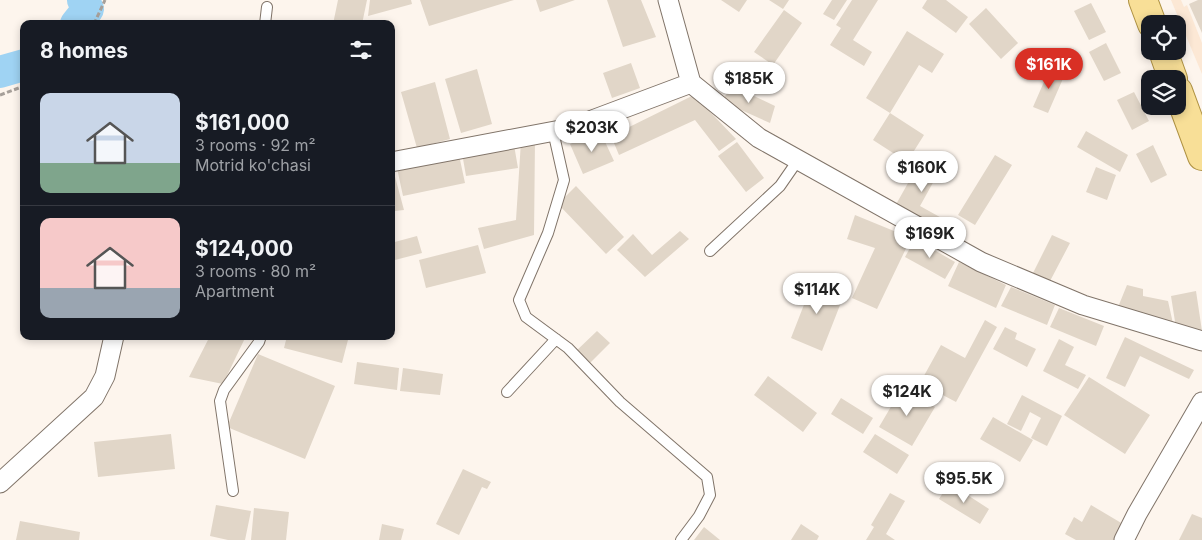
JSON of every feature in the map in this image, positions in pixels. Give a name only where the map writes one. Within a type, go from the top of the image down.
[{"type":"main road","points":[[1143,0],[1149,15]]},
{"type":"main road","points":[[1186,113],[1202,156]]},
{"type":"street","points":[[668,0],[691,83],[759,138],[982,262],[1083,305],[1202,341]]},
{"type":"street","points":[[395,161],[572,128],[691,83]]},
{"type":"street","points":[[0,482],[94,397],[105,376],[113,340]]},
{"type":"street","points":[[1124,540],[1202,402]]},
{"type":"lane","points":[[265,20],[267,7]]},
{"type":"lane","points":[[552,131],[564,180],[548,233],[519,300],[526,317],[568,348],[620,402],[707,477],[710,495],[699,516],[680,540]]},
{"type":"lane","points":[[710,251],[780,186],[798,160]]},
{"type":"lane","points":[[507,392],[556,339]]},
{"type":"lane","points":[[233,491],[220,401],[224,390],[260,340]]},
{"type":"path","points":[[96,20],[105,0]]},
{"type":"path","points":[[0,94],[20,87]]},
{"type":"shaded area","points":[[1171,0],[1181,0],[1184,7],[1187,5],[1202,43],[1202,74],[1186,36],[1186,15],[1177,15]]},
{"type":"building","points":[[338,0],[367,0],[363,20],[334,20]]},
{"type":"building","points":[[370,0],[411,0],[412,4],[368,16]]},
{"type":"building","points":[[420,0],[514,0],[429,26]]},
{"type":"building","points":[[536,0],[575,0],[540,12]]},
{"type":"building","points":[[607,0],[641,0],[656,37],[623,47]]},
{"type":"building","points":[[721,0],[747,0],[739,12]]},
{"type":"building","points":[[769,0],[789,0],[783,9]]},
{"type":"building","points":[[832,0],[847,0],[834,20],[823,14]]},
{"type":"building","points":[[852,0],[878,0],[853,40],[872,52],[864,66],[830,45],[841,28],[836,25]]},
{"type":"building","points":[[927,0],[946,0],[968,17],[956,33],[922,8]]},
{"type":"building","points":[[1202,0],[1202,33],[1189,4]]},
{"type":"building","points":[[1091,3],[1106,32],[1089,40],[1074,11]]},
{"type":"building","points":[[986,8],[1018,43],[1001,59],[969,24]]},
{"type":"building","points":[[784,10],[802,23],[773,65],[754,52]]},
{"type":"building","points":[[907,31],[944,54],[932,73],[919,65],[890,113],[866,98]]},
{"type":"building","points":[[1106,43],[1121,73],[1104,81],[1089,52]]},
{"type":"building","points":[[631,63],[640,88],[612,98],[603,73]]},
{"type":"building","points":[[1050,68],[1065,74],[1048,113],[1033,107]]},
{"type":"building","points":[[477,69],[492,124],[461,133],[445,79]]},
{"type":"building","points":[[435,82],[450,139],[417,148],[401,92]]},
{"type":"building","points":[[733,86],[775,106],[770,123],[721,101]]},
{"type":"building","points":[[1134,92],[1141,106],[1141,115],[1146,115],[1149,121],[1132,130],[1117,100]]},
{"type":"building","points":[[694,95],[736,139],[719,151],[695,120],[619,155],[611,136]]},
{"type":"building","points":[[890,113],[924,135],[907,162],[873,140]]},
{"type":"building","points":[[600,131],[614,161],[583,174],[570,144]]},
{"type":"building","points":[[1086,131],[1128,155],[1120,172],[1077,147]]},
{"type":"building","points":[[535,140],[534,235],[484,249],[478,228],[516,220],[521,141]]},
{"type":"building","points":[[737,142],[764,178],[746,192],[718,156]]},
{"type":"building","points":[[514,145],[518,168],[466,176],[462,153]]},
{"type":"building","points":[[1153,145],[1167,175],[1151,183],[1136,154]]},
{"type":"building","points":[[926,151],[945,161],[920,206],[947,221],[940,234],[894,208]]},
{"type":"building","points":[[459,155],[465,183],[403,196],[397,168]]},
{"type":"building","points":[[995,155],[1012,165],[975,225],[958,215]]},
{"type":"building","points":[[1096,167],[1116,175],[1107,200],[1086,192]]},
{"type":"building","points":[[395,177],[404,210],[395,211]]},
{"type":"building","points":[[576,186],[624,237],[606,254],[558,204]]},
{"type":"building","points":[[855,215],[911,238],[877,309],[852,298],[875,248],[847,239]]},
{"type":"building","points":[[680,231],[689,239],[645,277],[617,250],[633,234],[652,255]]},
{"type":"building","points":[[1052,235],[1070,243],[1049,283],[1032,275]]},
{"type":"building","points":[[417,236],[422,253],[395,260],[395,242]]},
{"type":"building","points":[[915,239],[955,262],[945,279],[905,257]]},
{"type":"building","points":[[478,245],[486,273],[426,288],[419,260]]},
{"type":"building","points":[[959,262],[1006,285],[996,308],[948,286]]},
{"type":"building","points":[[806,279],[844,295],[822,351],[791,338],[807,297],[799,294]]},
{"type":"building","points":[[1127,285],[1143,289],[1143,296],[1168,301],[1174,328],[1116,312]]},
{"type":"building","points":[[1011,287],[1055,305],[1047,325],[1001,306]]},
{"type":"building","points":[[1196,291],[1202,331],[1176,328],[1171,296]]},
{"type":"building","points":[[1059,308],[1104,326],[1096,346],[1050,327]]},
{"type":"building","points":[[985,320],[997,327],[956,402],[920,383],[941,345],[965,358]]},
{"type":"building","points":[[1005,327],[1017,333],[1015,339],[1036,349],[1027,367],[993,349]]},
{"type":"building","points":[[597,331],[610,343],[587,366],[574,353]]},
{"type":"building","points":[[1125,337],[1194,370],[1189,379],[1140,356],[1125,387],[1106,378]]},
{"type":"building","points":[[1059,339],[1074,347],[1065,365],[1086,375],[1078,389],[1043,371]]},
{"type":"building","points":[[208,340],[244,340],[223,384],[189,377]]},
{"type":"building","points":[[286,340],[348,340],[342,363],[284,348]]},
{"type":"building","points":[[258,354],[335,386],[305,459],[227,427]]},
{"type":"building","points":[[357,362],[399,368],[397,390],[354,384]]},
{"type":"building","points":[[403,368],[443,374],[440,395],[400,391]]},
{"type":"building","points":[[768,376],[817,413],[803,432],[754,395]]},
{"type":"building","points":[[1089,377],[1150,415],[1125,454],[1064,415]]},
{"type":"building","points":[[902,388],[935,407],[912,446],[879,427]]},
{"type":"building","points":[[1022,395],[1062,416],[1047,446],[1031,438],[1041,418],[1030,412],[1021,431],[1007,424]]},
{"type":"building","points":[[841,398],[873,418],[863,434],[831,414]]},
{"type":"building","points":[[993,417],[1033,440],[1020,462],[980,439]]},
{"type":"building","points":[[171,434],[175,469],[98,477],[94,442]]},
{"type":"building","points":[[875,434],[909,455],[897,474],[863,452]]},
{"type":"building","points":[[463,469],[491,482],[487,489],[482,487],[459,535],[436,524]]},
{"type":"building","points":[[949,483],[989,509],[980,524],[939,499]]},
{"type":"building","points":[[890,493],[905,501],[886,534],[895,540],[866,540],[874,527],[871,525]]},
{"type":"building","points":[[216,505],[251,511],[245,540],[228,540],[210,536]]},
{"type":"building","points":[[1091,505],[1123,524],[1114,540],[1076,540],[1065,534],[1074,517],[1082,522]]},
{"type":"building","points":[[254,508],[289,512],[286,540],[251,540]]},
{"type":"building","points":[[1192,514],[1202,518],[1202,540],[1179,540]]},
{"type":"building","points":[[20,521],[80,532],[79,540],[16,540]]},
{"type":"building","points":[[382,524],[404,529],[401,540],[379,540]]},
{"type":"building","points":[[801,524],[819,536],[817,540],[791,540]]},
{"type":"building","points":[[704,527],[720,540],[694,540]]},
{"type":"waterway","points":[[79,20],[88,9],[83,0]]},
{"type":"waterway","points":[[0,72],[20,66]]}]
